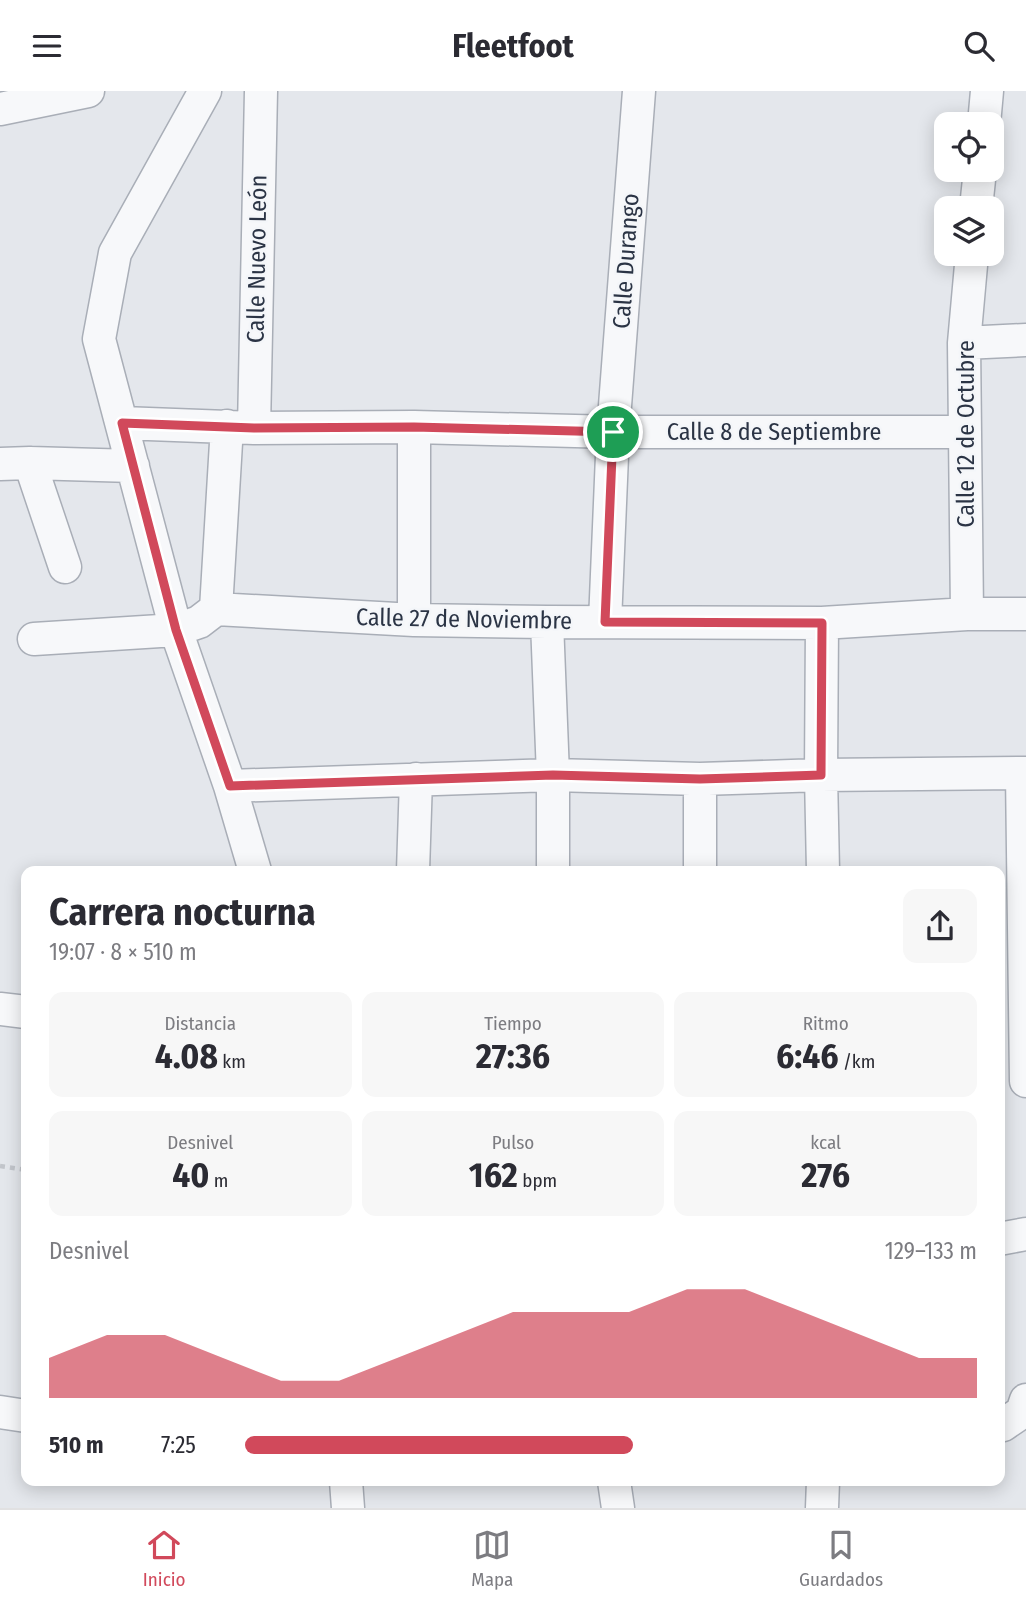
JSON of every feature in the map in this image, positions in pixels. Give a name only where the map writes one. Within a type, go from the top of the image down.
[{"type":"street","points":[[0,109],[88,91]]},
{"type":"street","points":[[205,91],[115,253],[99,339],[176,630],[230,786],[254,866]]},
{"type":"street","name":"Calle Nuevo León","points":[[216,609],[241,427],[261,91]]},
{"type":"street","name":"Calle Durango","points":[[605,622],[613,432],[639,91]]},
{"type":"street","points":[[985,112],[987,91]]},
{"type":"street","name":"Calle 12 de Octubre","points":[[967,614],[964,343],[971,266]]},
{"type":"street","points":[[964,343],[1026,339]]},
{"type":"street","name":"Calle 8 de Septiembre","points":[[122,423],[613,432],[965,432]]},
{"type":"street","points":[[414,427],[414,619]]},
{"type":"street","points":[[65,567],[15,464],[133,465]]},
{"type":"street","points":[[34,639],[176,630],[199,622],[216,609]]},
{"type":"street","name":"Calle 27 de Noviembre","points":[[216,609],[414,619],[547,622],[822,623],[967,614],[1026,614]]},
{"type":"street","points":[[547,622],[553,775],[553,866]]},
{"type":"street","points":[[822,623],[823,866]]},
{"type":"street","points":[[230,786],[553,775],[700,779],[1024,773],[1026,1081]]},
{"type":"street","points":[[413,866],[416,779]]},
{"type":"street","points":[[700,779],[701,866]]},
{"type":"street","points":[[1005,982],[1026,979]]},
{"type":"street","points":[[0,1009],[21,1011]]},
{"type":"street","points":[[1005,1238],[1026,1234]]},
{"type":"street","points":[[0,1412],[21,1415]]},
{"type":"street","points":[[346,1486],[348,1508]]},
{"type":"street","points":[[616,1486],[618,1508]]},
{"type":"street","points":[[822,1508],[823,1486]]},
{"type":"path","points":[[0,1166],[21,1169]]},
{"type":"route","points":[[122,423],[254,428],[414,427],[613,432],[605,622],[822,623],[821,775],[700,779],[553,775],[230,786],[176,630],[122,423]]}]
